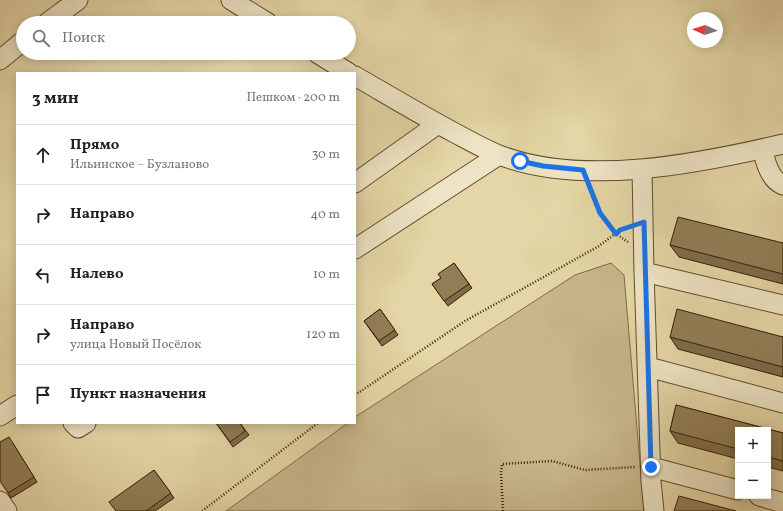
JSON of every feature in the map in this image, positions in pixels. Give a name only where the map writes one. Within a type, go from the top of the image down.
[{"type":"street","points":[[56,16],[78,0]]},
{"type":"street","points":[[231,0],[257,16]]},
{"type":"street","points":[[0,60],[16,47]]},
{"type":"street","points":[[328,60],[347,72]]},
{"type":"street","points":[[356,77],[481,147],[499,155],[543,166],[583,170],[642,169],[685,164],[783,144]]},
{"type":"street","points":[[356,182],[438,124]]},
{"type":"street","points":[[762,149],[771,173],[777,182],[783,185]]},
{"type":"street","points":[[356,248],[499,155]]},
{"type":"street","points":[[642,169],[644,272],[654,511]]},
{"type":"street","points":[[644,272],[783,305]]},
{"type":"street","points":[[648,367],[783,403]]},
{"type":"street","points":[[0,416],[16,406]]},
{"type":"street","points":[[74,424],[78,428],[84,424]]},
{"type":"street","points":[[651,467],[735,489]]},
{"type":"street","points":[[769,499],[783,503]]},
{"type":"street","points":[[0,501],[7,511]]},
{"type":"path","points":[[583,170],[600,213],[616,234]]},
{"type":"path","points":[[356,394],[466,321],[599,246],[620,230],[644,222]]},
{"type":"path","points":[[202,511],[317,424]]},
{"type":"path","points":[[503,511],[502,464],[552,461],[584,470],[651,467]]},
{"type":"shaded area","points":[[611,263],[624,275],[644,511],[226,511],[347,424],[356,424],[356,416],[575,275]]},
{"type":"building","points":[[678,217],[783,243],[783,274],[670,245]]},
{"type":"building","points":[[454,263],[469,284],[444,301],[432,284],[441,278],[438,274]]},
{"type":"building","points":[[380,309],[395,330],[379,341],[364,321]]},
{"type":"building","points":[[677,309],[783,337],[783,367],[670,337]]},
{"type":"building","points":[[676,405],[760,427],[735,427],[735,448],[670,431]]},
{"type":"building","points":[[217,424],[241,424],[245,431],[230,442]]},
{"type":"building","points":[[771,430],[783,433],[783,461],[771,458]]},
{"type":"building","points":[[9,437],[34,477],[8,493],[0,481],[0,442]]},
{"type":"building","points":[[154,470],[171,493],[146,511],[116,511],[109,502]]},
{"type":"building","points":[[679,496],[736,511],[674,511]]},
{"type":"route","points":[[520,161],[543,166],[583,170],[600,213],[616,234],[620,230],[644,222],[644,272],[651,467]]}]
